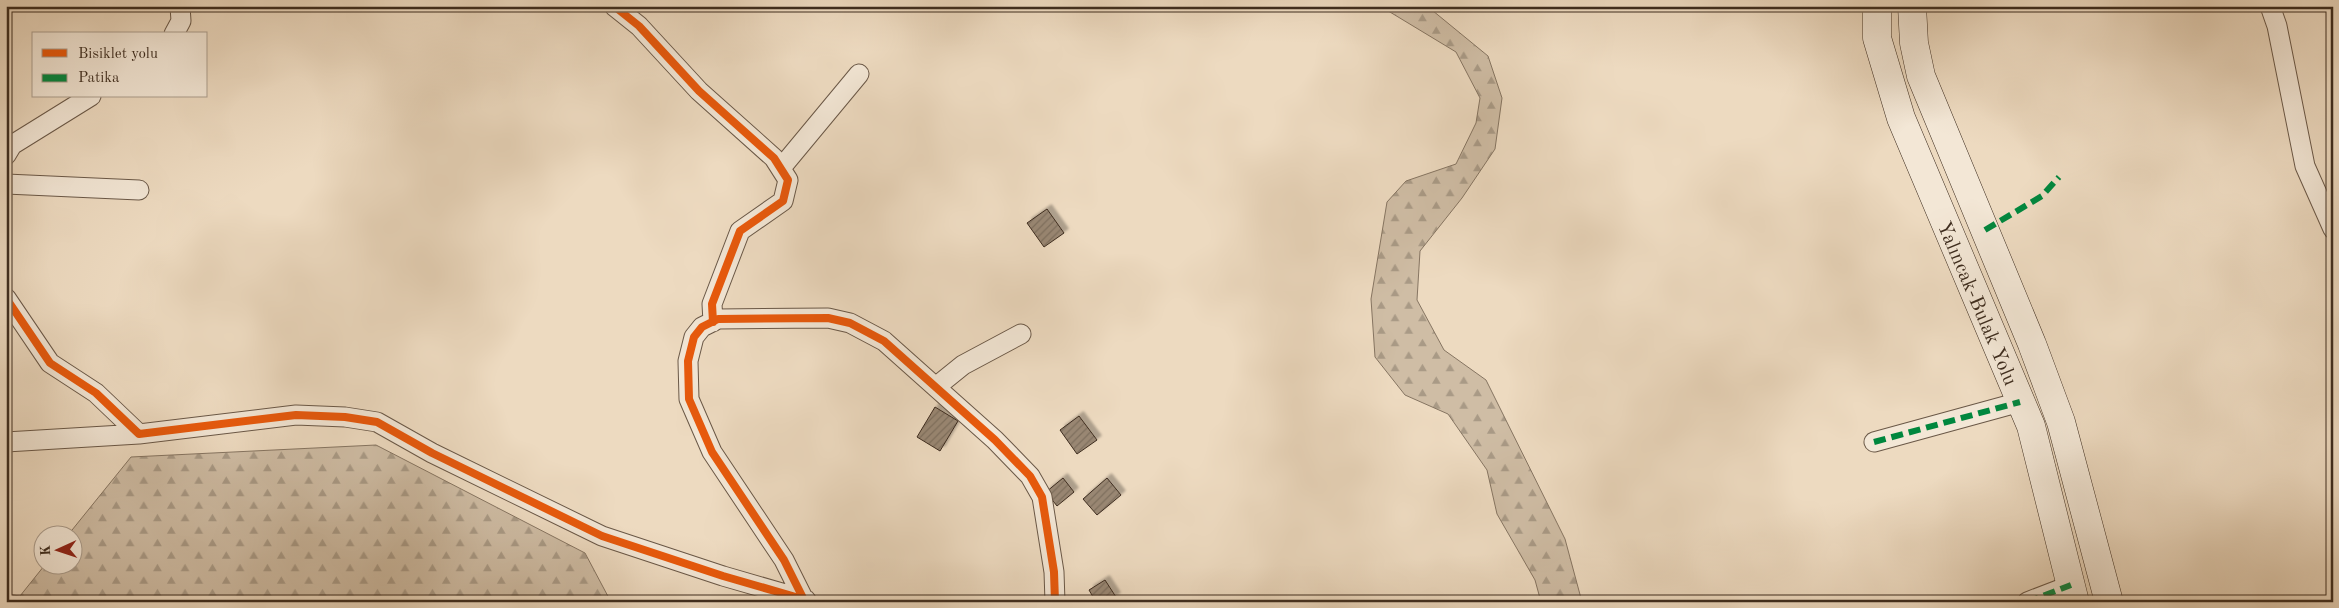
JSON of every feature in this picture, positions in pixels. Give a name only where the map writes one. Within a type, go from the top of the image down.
[{"type":"main road","name":"Yalıncak-Bulak Yolu","points":[[1877,6],[1877,38],[1900,118],[2031,426],[2073,593]]},
{"type":"main road","name":"Yalıncak-Bulak Yolu","points":[[1912,6],[1914,43],[1921,76],[2032,344],[2061,422],[2109,602]]},
{"type":"street","points":[[175,32],[181,21],[180,6]]},
{"type":"street","points":[[614,6],[639,26],[699,90],[774,158],[788,180],[783,201],[740,231],[712,304],[713,322]]},
{"type":"street","points":[[2270,6],[2277,26],[2305,166],[2333,229]]},
{"type":"street","points":[[781,168],[859,74]]},
{"type":"street","points":[[6,154],[12,145],[88,98]]},
{"type":"street","points":[[6,184],[139,190]]},
{"type":"street","points":[[6,298],[50,363],[96,393],[139,434]]},
{"type":"street","points":[[806,601],[784,560],[712,452],[689,399],[688,361],[694,337],[702,327],[718,319],[828,318],[850,323],[884,341],[937,386],[1030,476],[1042,498],[1054,572],[1055,602]]},
{"type":"street","points":[[937,386],[964,365],[1021,334]]},
{"type":"street","points":[[1874,442],[2020,402]]},
{"type":"street","points":[[6,442],[139,434],[296,415],[345,417],[377,422],[432,452],[602,536],[722,576],[806,601]]},
{"type":"street","points":[[2027,602],[2073,593]]},
{"type":"green space","points":[[1380,6],[1427,6],[1488,56],[1502,98],[1495,149],[1462,198],[1420,251],[1417,300],[1444,350],[1486,380],[1565,539],[1582,602],[1541,602],[1535,580],[1497,514],[1487,470],[1448,414],[1405,395],[1375,357],[1371,299],[1387,202],[1406,181],[1456,164],[1476,123],[1480,98],[1456,52]]},
{"type":"green space","points":[[376,445],[585,553],[611,602],[6,602],[6,594],[20,596],[36,576],[82,576],[82,526],[75,526],[131,457]]},
{"type":"building","points":[[1047,209],[1064,233],[1044,247],[1027,223]]},
{"type":"building","points":[[935,407],[958,421],[940,451],[917,437]]},
{"type":"building","points":[[1079,416],[1097,440],[1077,454],[1060,430]]},
{"type":"building","points":[[1063,478],[1074,492],[1057,506],[1046,492]]},
{"type":"building","points":[[1107,478],[1121,495],[1097,515],[1083,499]]},
{"type":"building","points":[[1105,580],[1116,597],[1108,602],[1096,602],[1089,590]]},
{"type":"marked path","points":[[1985,230],[2042,196],[2059,177]]},
{"type":"marked path","points":[[1874,442],[2020,402]]},
{"type":"marked path","points":[[2027,602],[2071,585]]},
{"type":"cycle path","points":[[614,6],[639,26],[699,91],[774,158],[788,180],[783,201],[740,231],[712,304],[713,322]]},
{"type":"cycle path","points":[[6,298],[50,363],[96,393],[139,434],[296,415],[345,417],[377,422],[432,453],[602,536],[723,576],[806,600]]},
{"type":"cycle path","points":[[805,602],[784,560],[712,452],[689,399],[688,361],[694,337],[702,327],[718,319],[828,318],[850,323],[884,341],[995,440],[1030,476],[1042,497],[1054,572],[1055,602]]}]
